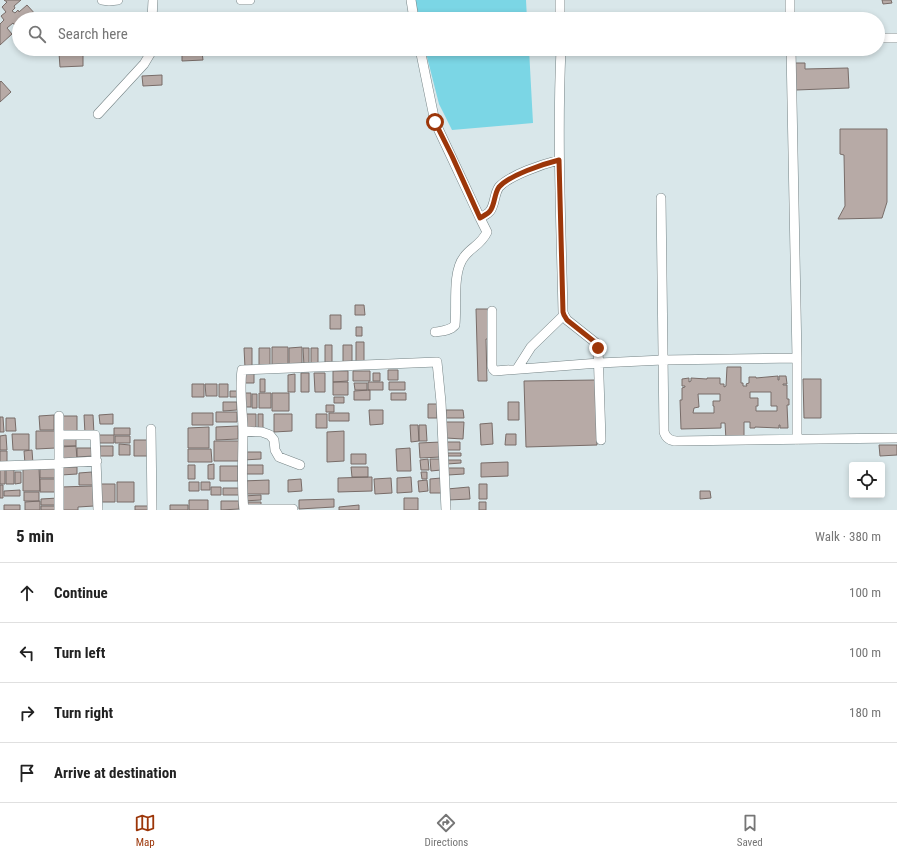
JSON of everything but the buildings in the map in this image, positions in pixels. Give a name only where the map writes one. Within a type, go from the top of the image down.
[{"type":"street","points":[[102,0],[118,0]]},
{"type":"street","points":[[152,12],[153,0]]},
{"type":"street","points":[[241,0],[250,0]]},
{"type":"street","points":[[410,0],[413,12]]},
{"type":"street","points":[[560,0],[560,12]]},
{"type":"street","points":[[790,0],[790,12]]},
{"type":"street","points":[[885,38],[897,38]]},
{"type":"street","points":[[98,114],[144,64],[149,56]]},
{"type":"street","points":[[421,56],[435,122],[488,232],[483,240],[463,257],[457,270],[455,325],[448,330],[435,332]]},
{"type":"street","points":[[561,56],[559,160],[563,312],[567,320],[596,343],[599,363],[601,440]]},
{"type":"street","points":[[790,56],[797,358],[797,440]]},
{"type":"street","points":[[480,218],[491,210],[496,192],[504,184],[516,176],[543,164],[559,160]]},
{"type":"street","points":[[661,198],[664,432],[666,436],[670,440],[677,441],[897,438]]},
{"type":"street","points":[[492,311],[492,361],[493,369],[499,372],[517,369],[599,363],[663,360],[797,358]]},
{"type":"street","points":[[517,369],[531,347],[564,315]]},
{"type":"street","points":[[293,509],[244,510],[242,499],[242,370],[438,362],[446,510]]},
{"type":"street","points":[[59,416],[59,510]]},
{"type":"street","points":[[151,429],[152,510]]},
{"type":"street","points":[[243,431],[270,434],[274,440],[275,452],[279,457],[300,465]]},
{"type":"street","points":[[60,435],[95,434],[98,510]]},
{"type":"street","points":[[0,466],[96,461]]},
{"type":"shaded area","points":[[413,0],[526,0],[527,12],[416,12]]},
{"type":"shaded area","points":[[427,56],[529,56],[533,123],[452,130],[439,104]]},
{"type":"route","points":[[435,122],[480,218],[491,210],[496,192],[504,184],[516,176],[543,164],[559,160],[563,312],[565,318],[596,343],[598,348]]}]
